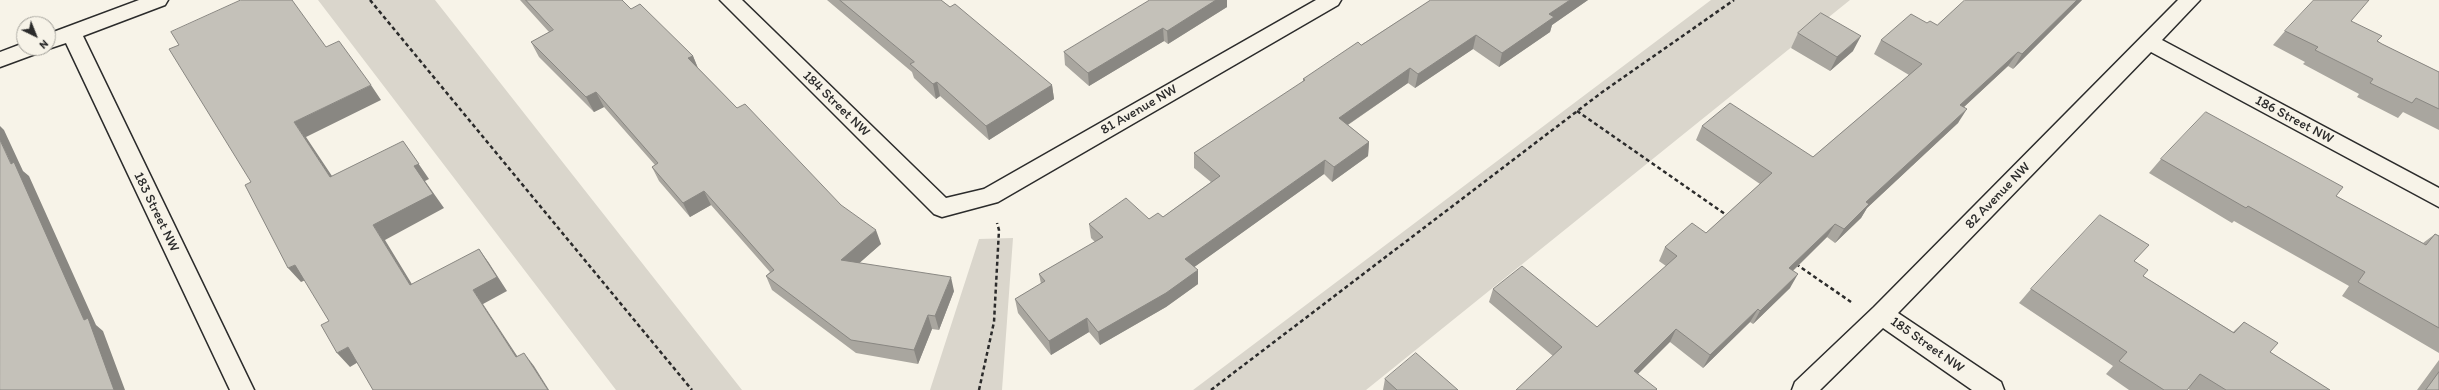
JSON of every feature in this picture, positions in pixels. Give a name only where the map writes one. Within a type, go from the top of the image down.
[{"type":"street","points":[[56,39],[158,0]]},
{"type":"street","name":"184 Street NW","points":[[730,0],[942,208]]},
{"type":"street","name":"81 Avenue NW","points":[[942,208],[990,196],[1331,0]]},
{"type":"street","name":"82 Avenue NW","points":[[1804,390],[1879,317],[2190,0]]},
{"type":"street","name":"183 Street NW","points":[[71,33],[242,390]]},
{"type":"street","name":"186 Street NW","points":[[2149,42],[2439,198]]},
{"type":"street","points":[[0,60],[16,54]]},
{"type":"street","name":"185 Street NW","points":[[1879,317],[1992,390]]},
{"type":"path","points":[[370,0],[692,390]]},
{"type":"path","points":[[1211,390],[1577,111],[1734,0]]},
{"type":"path","points":[[1577,111],[1733,220]]},
{"type":"path","points":[[979,390],[994,322],[999,230],[990,196]]},
{"type":"path","points":[[1791,261],[1879,317]]},
{"type":"shaded area","points":[[318,0],[435,0],[742,390],[616,390]]},
{"type":"shaded area","points":[[1711,0],[1850,0],[1366,390],[1193,390]]},
{"type":"shaded area","points":[[1013,238],[1002,390],[930,390],[979,239]]},
{"type":"building","points":[[241,0],[292,0],[326,47],[339,41],[371,85],[294,122],[330,177],[403,141],[419,164],[414,166],[433,194],[373,225],[410,285],[479,249],[497,277],[473,290],[516,357],[524,353],[548,390],[373,390],[348,347],[337,353],[321,325],[329,321],[295,265],[288,268],[245,185],[251,182],[169,49],[179,45],[171,32]]},
{"type":"building","points":[[526,0],[622,0],[631,9],[640,4],[693,56],[688,58],[737,108],[745,104],[841,205],[876,230],[841,260],[951,277],[935,316],[928,315],[914,350],[851,340],[766,276],[774,270],[704,191],[683,203],[652,167],[658,163],[596,92],[586,97],[531,42],[553,30]]},
{"type":"building","points":[[840,0],[941,0],[950,7],[955,4],[1052,85],[986,126],[937,82],[933,84],[910,64],[914,62]]},
{"type":"building","points":[[1150,0],[1216,0],[1167,31],[1163,28],[1088,73],[1064,52]]},
{"type":"building","points":[[1431,0],[1570,0],[1549,14],[1554,17],[1502,53],[1476,35],[1418,74],[1410,68],[1339,118],[1369,142],[1334,167],[1325,160],[1185,259],[1198,270],[1166,293],[1098,332],[1087,318],[1049,341],[1015,299],[1045,281],[1039,274],[1103,237],[1089,224],[1126,198],[1149,219],[1158,213],[1163,217],[1220,176],[1194,153],[1305,80],[1303,79],[1358,42],[1361,45]]},
{"type":"building","points":[[1965,0],[2077,0],[2022,54],[2018,52],[1960,105],[1967,109],[1866,202],[1869,204],[1844,229],[1835,224],[1789,268],[1798,274],[1760,311],[1758,309],[1710,355],[1676,329],[1634,371],[1657,389],[1656,390],[1516,390],[1562,347],[1493,289],[1522,266],[1597,327],[1677,256],[1665,247],[1692,223],[1706,233],[1772,173],[1702,126],[1730,103],[1813,157],[1922,64],[1881,40],[1911,14],[1927,23],[1930,21],[1937,25]]},
{"type":"building","points":[[2314,0],[2369,0],[2351,21],[2382,36],[2377,41],[2382,44],[2439,72],[2439,109],[2416,98],[2412,103],[2370,83],[2373,79],[2315,50],[2318,47],[2285,31]]},
{"type":"building","points":[[1821,13],[1861,36],[1837,57],[1798,33]]},
{"type":"building","points":[[2206,112],[2343,187],[2336,196],[2426,245],[2435,234],[2439,236],[2439,328],[2358,282],[2365,272],[2248,206],[2246,208],[2161,159]]},
{"type":"building","points":[[0,140],[11,164],[14,162],[84,320],[88,318],[114,390],[0,390]]},
{"type":"building","points":[[2100,215],[2149,245],[2134,261],[2148,270],[2143,276],[2234,333],[2244,322],[2278,343],[2270,352],[2330,390],[2226,390],[2200,374],[2187,390],[2164,390],[2119,361],[2127,352],[2031,289]]},
{"type":"building","points":[[1416,353],[1458,390],[1397,390],[1385,379]]},
{"type":"building","points":[[2439,372],[2439,390],[2426,390]]}]
